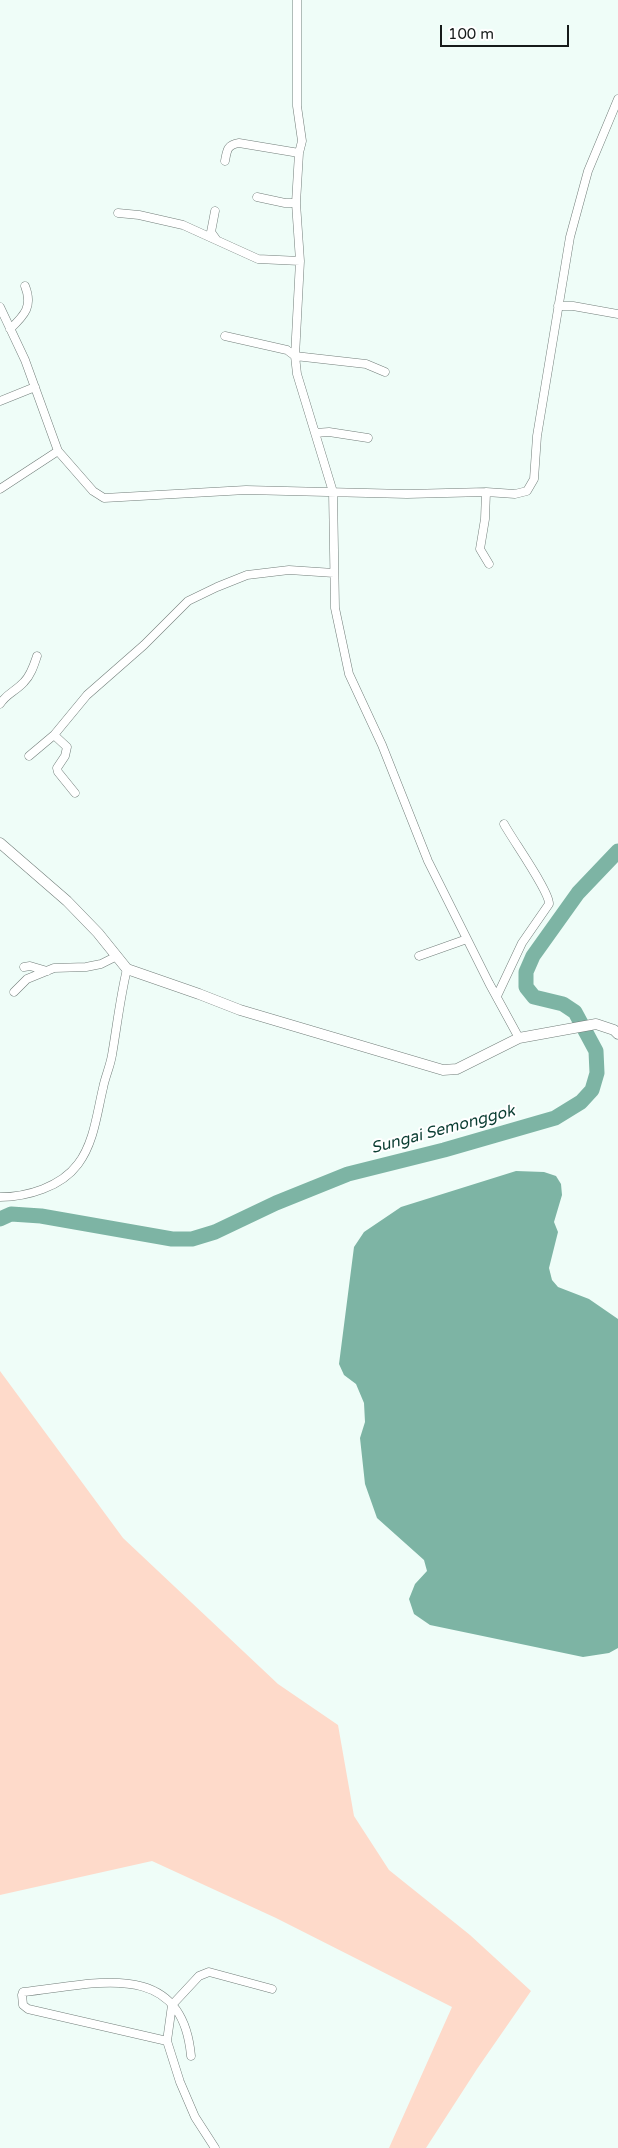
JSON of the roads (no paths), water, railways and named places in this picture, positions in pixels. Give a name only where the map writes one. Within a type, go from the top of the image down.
[{"type":"main road","points":[[0,843],[67,901],[98,933],[127,969],[240,1010],[443,1070],[457,1069],[519,1038],[596,1024],[614,1030],[618,1034]]},
{"type":"street","points":[[297,0],[297,106],[302,141],[299,154],[296,203],[300,261],[295,356],[297,374],[333,492],[335,608],[348,674],[382,745],[428,861],[488,983],[519,1038]]},
{"type":"street","points":[[0,306],[35,387],[58,451],[92,491],[104,498],[246,490],[407,494],[486,492],[515,494],[527,491],[534,479],[537,436],[570,237],[586,178],[618,99]]},
{"type":"street","points":[[225,161],[227,148],[231,144],[239,143],[299,154]]},
{"type":"street","points":[[257,198],[296,203]]},
{"type":"street","points":[[215,211],[211,232],[216,239]]},
{"type":"street","points":[[118,213],[139,215],[176,224],[263,260],[300,261]]},
{"type":"street","points":[[10,329],[26,310],[29,297],[25,286]]},
{"type":"street","points":[[558,306],[573,306],[618,314]]},
{"type":"street","points":[[225,336],[287,350],[295,356],[366,364],[385,372]]},
{"type":"street","points":[[0,401],[35,387]]},
{"type":"street","points":[[315,433],[329,432],[368,438]]},
{"type":"street","points":[[0,488],[58,451]]},
{"type":"street","points":[[486,492],[485,519],[480,549],[489,564]]},
{"type":"street","points":[[28,756],[54,735],[87,695],[144,645],[188,601],[247,575],[289,570],[334,573]]},
{"type":"street","points":[[0,704],[6,696],[25,682],[37,656]]},
{"type":"street","points":[[54,735],[67,746],[65,756],[57,768],[74,793]]},
{"type":"street","points":[[497,996],[522,943],[548,904],[549,898],[543,885],[504,824]]},
{"type":"street","points":[[419,956],[467,939]]},
{"type":"street","points":[[14,992],[28,979],[54,968],[86,967],[101,964],[118,956]]},
{"type":"street","points":[[24,967],[30,966],[47,971]]},
{"type":"street","points":[[0,1197],[29,1195],[42,1190],[65,1176],[78,1165],[82,1158],[97,1117],[112,1056],[120,996],[127,969]]},
{"type":"street","points":[[215,2148],[195,2118],[180,2082],[167,2040],[172,2005],[199,1976],[209,1972],[272,1989]]},
{"type":"street","points":[[167,2040],[28,2009],[25,2008],[21,1998],[23,1992],[110,1983],[145,1986],[167,1997],[181,2017],[189,2037],[190,2056]]},
{"type":"waterway","name":"Sungai Semonggok","points":[[0,1219],[11,1214],[41,1216],[172,1239],[192,1239],[215,1232],[276,1203],[348,1174],[444,1150],[555,1118],[581,1102],[592,1090],[597,1073],[596,1051],[575,1012],[563,1004],[534,997],[526,987],[526,972],[533,956],[578,893],[618,851]]}]
